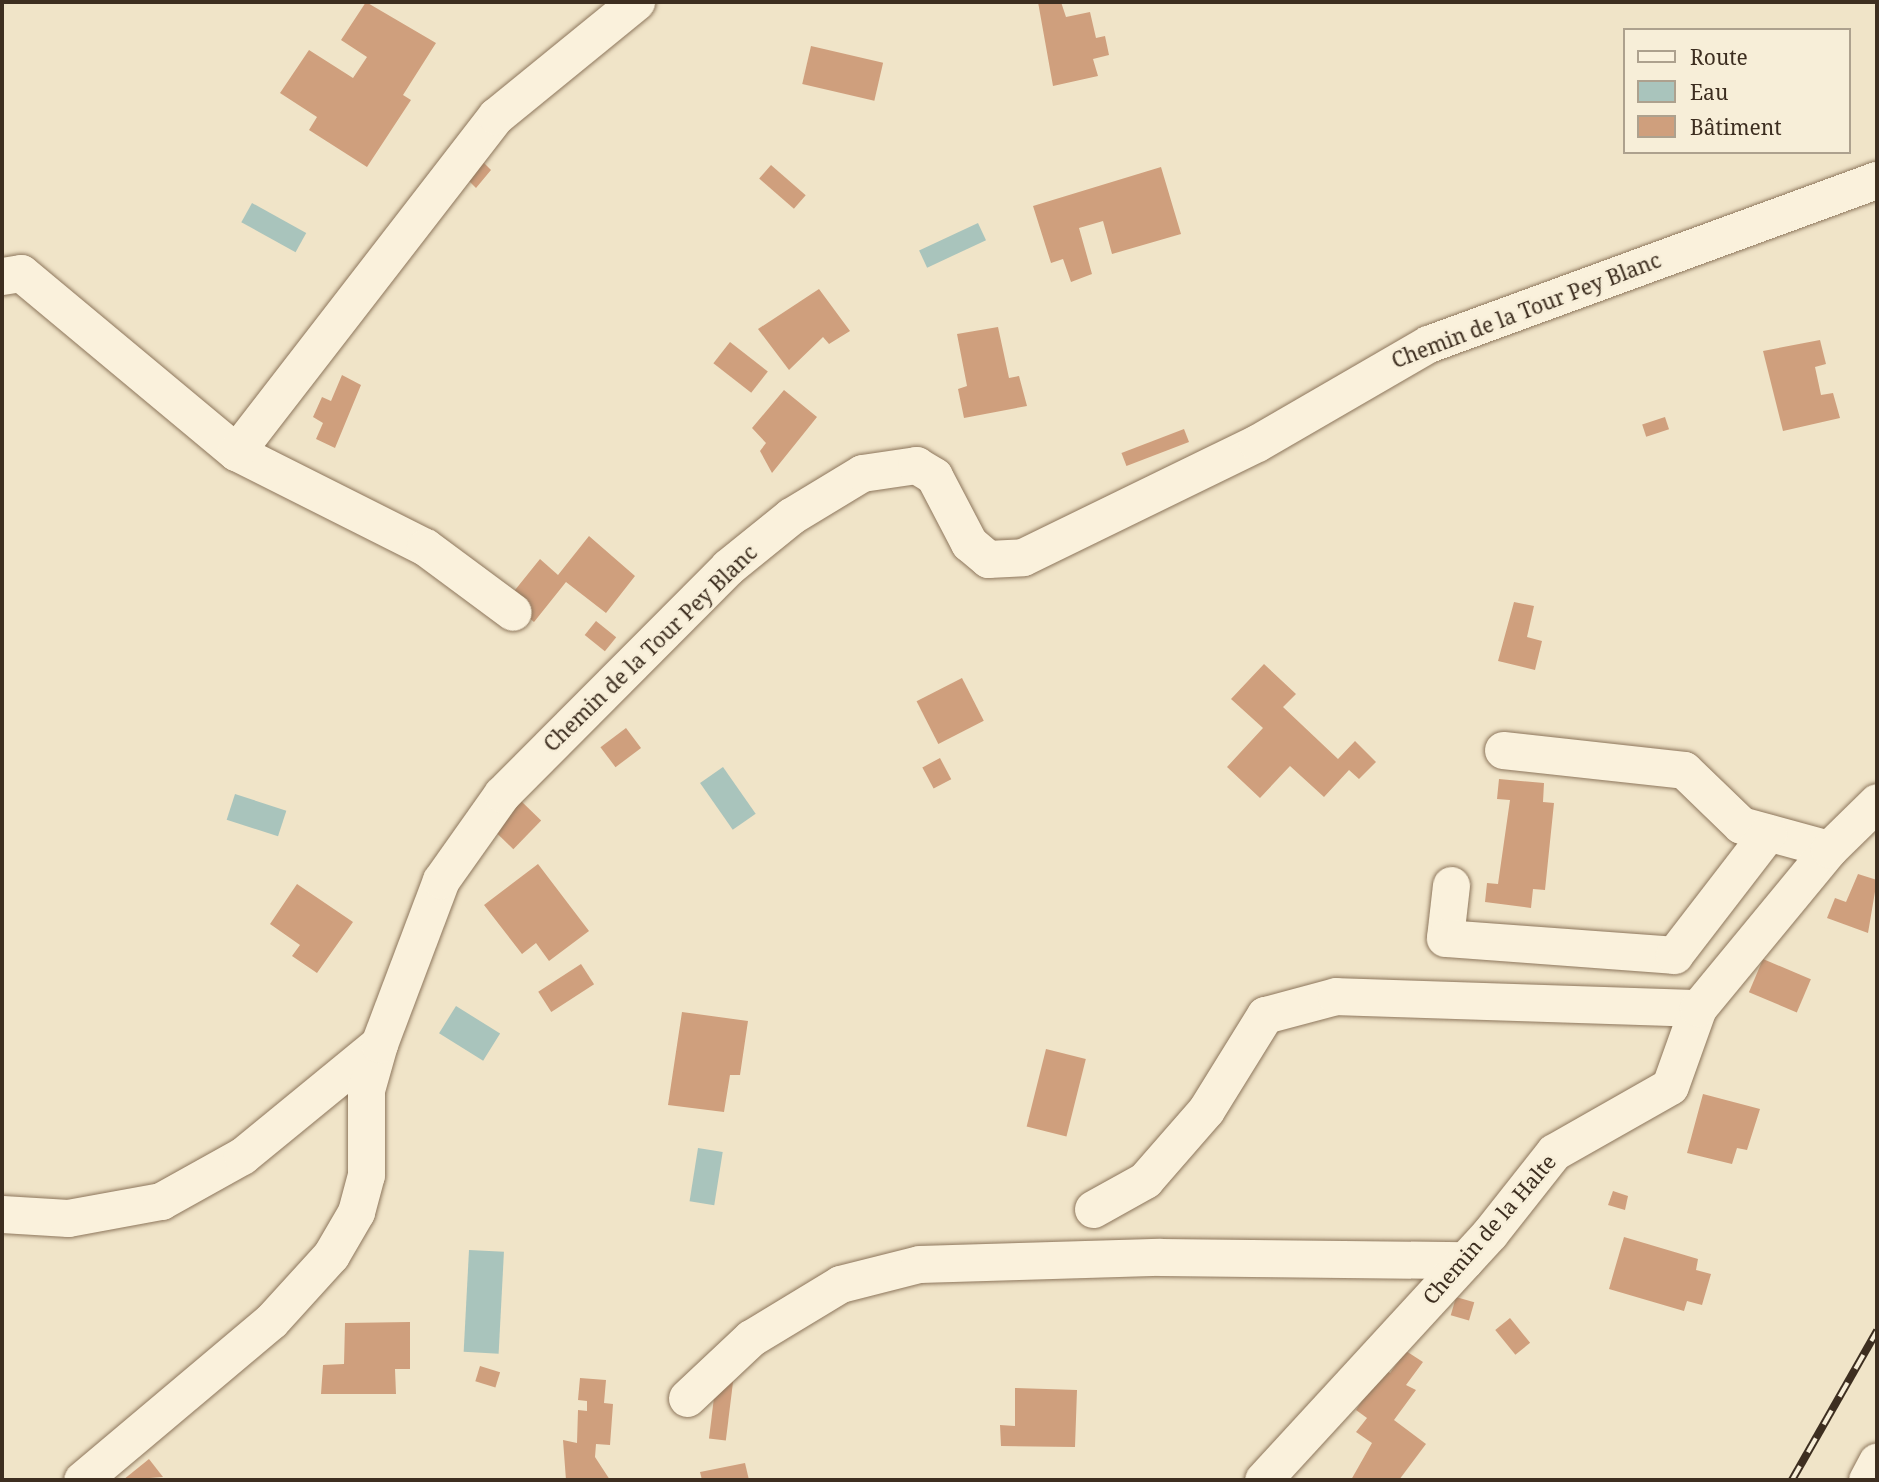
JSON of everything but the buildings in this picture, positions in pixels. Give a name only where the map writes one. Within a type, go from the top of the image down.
[{"type":"street","points":[[236,452],[496,116],[636,2]]},
{"type":"street","name":"Chemin de la Tour Pey Blanc","points":[[82,1480],[271,1321],[331,1255],[356,1212],[366,1175],[366,1090],[379,1044],[441,880],[502,794],[728,567],[791,516],[862,473],[916,465],[934,476],[969,543],[988,559],[1023,556],[1257,443],[1428,344],[1877,180]]},
{"type":"street","points":[[2,276],[20,273],[236,452],[425,547],[513,612]]},
{"type":"street","points":[[1503,750],[1684,770],[1741,825],[1829,849]]},
{"type":"street","name":"Chemin de la Halte","points":[[1263,1480],[1465,1260],[1554,1152],[1670,1086],[1698,1008],[1829,849],[1877,802]]},
{"type":"street","points":[[1451,885],[1445,938],[1674,955],[1768,833]]},
{"type":"street","points":[[1093,1209],[1145,1180],[1206,1111],[1265,1016],[1336,996],[1698,1008]]},
{"type":"street","points":[[2,1214],[68,1218],[161,1201],[242,1156],[379,1044]]},
{"type":"street","points":[[687,1398],[751,1338],[840,1284],[919,1264],[1160,1257],[1465,1260]]},
{"type":"street","points":[[1867,1480],[1877,1461]]},
{"type":"water","points":[[252,203],[306,233],[296,252],[241,222]]},
{"type":"water","points":[[978,223],[986,240],[927,268],[919,250]]},
{"type":"water","points":[[723,767],[756,814],[733,830],[700,783]]},
{"type":"water","points":[[235,794],[286,811],[278,836],[227,820]]},
{"type":"water","points":[[456,1006],[500,1034],[483,1061],[439,1033]]},
{"type":"water","points":[[698,1148],[723,1152],[714,1205],[690,1201]]},
{"type":"water","points":[[469,1250],[504,1252],[499,1354],[464,1352]]},
{"type":"railway","points":[[1792,1480],[1877,1331]]}]
